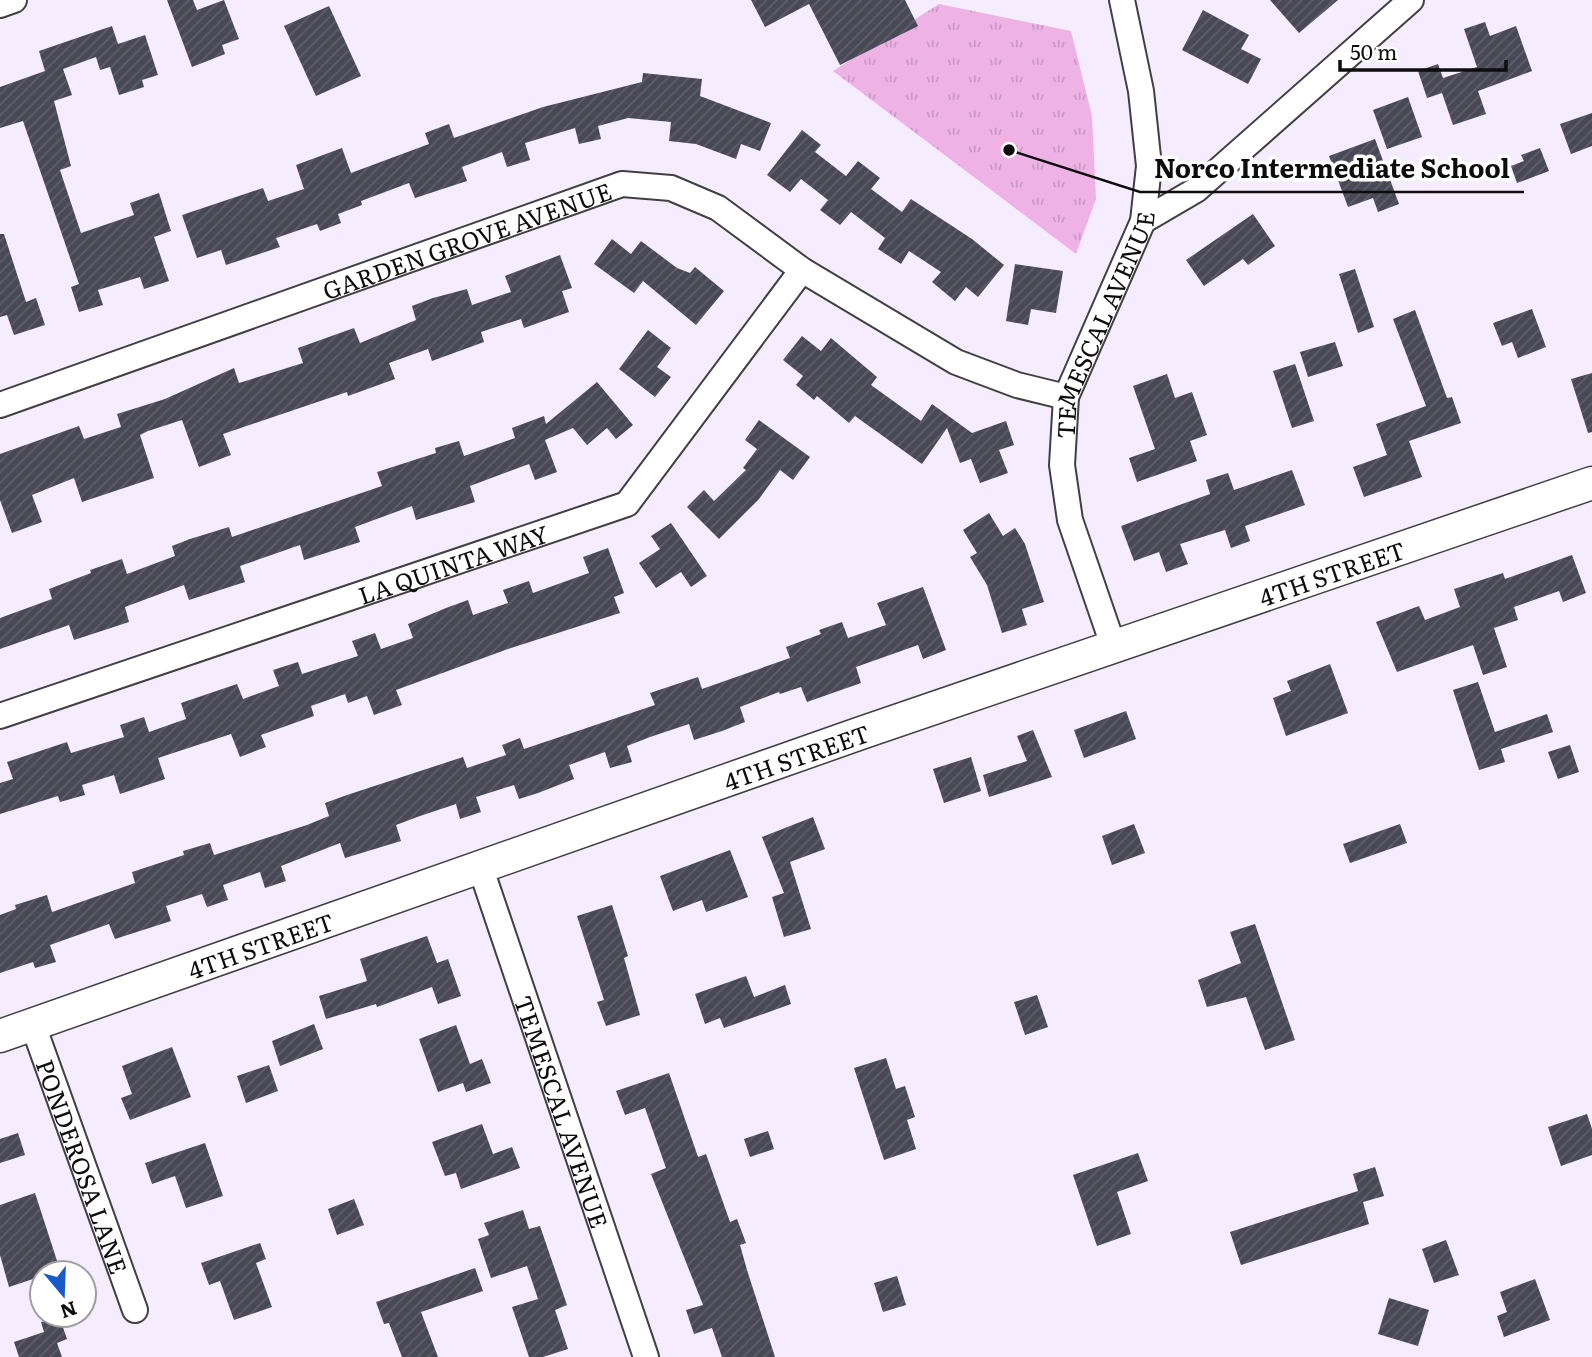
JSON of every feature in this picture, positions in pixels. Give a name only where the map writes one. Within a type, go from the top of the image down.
[{"type":"street","points":[[0,5],[13,0]]},
{"type":"street","name":"TEMESCAL AVENUE","points":[[1113,645],[1070,520],[1062,465],[1066,397],[1143,221],[1149,166],[1141,90],[1122,0]]},
{"type":"street","points":[[1143,221],[1196,190],[1411,0]]},
{"type":"street","name":"GARDEN GROVE AVENUE","points":[[0,405],[622,184],[671,188],[718,208],[802,270],[956,362],[1017,385],[1066,397]]},
{"type":"street","name":"LA QUINTA WAY","points":[[0,716],[627,504],[802,270]]},
{"type":"street","name":"4TH STREET","points":[[0,1036],[1113,645],[1592,482]]},
{"type":"street","name":"TEMESCAL AVENUE","points":[[480,866],[646,1357]]},
{"type":"street","name":"PONDEROSA LANE","points":[[33,1025],[135,1310]]},
{"type":"green space","points":[[939,4],[1071,31],[1092,116],[1096,199],[1076,254],[833,71]]},
{"type":"building","points":[[167,0],[193,0],[197,10],[224,0],[239,39],[222,45],[225,54],[192,67]]},
{"type":"building","points":[[751,0],[905,0],[918,26],[840,65],[809,4],[765,27]]},
{"type":"building","points":[[1270,0],[1338,0],[1299,33]]},
{"type":"building","points":[[329,6],[361,76],[316,96],[284,26]]},
{"type":"building","points":[[1203,10],[1249,35],[1241,49],[1261,59],[1248,84],[1182,50]]},
{"type":"building","points":[[1485,22],[1490,36],[1516,26],[1532,71],[1478,91],[1486,114],[1453,125],[1442,93],[1427,98],[1418,71],[1438,64],[1443,78],[1477,67],[1464,29]]},
{"type":"building","points":[[112,26],[118,44],[145,35],[158,75],[142,80],[144,87],[119,95],[110,67],[100,70],[96,57],[63,69],[72,95],[54,101],[71,166],[60,170],[81,233],[134,215],[130,203],[159,193],[171,231],[154,237],[169,281],[144,289],[140,277],[98,290],[103,305],[79,312],[71,287],[79,284],[23,121],[0,128],[0,87],[45,71],[39,51]]},
{"type":"building","points":[[643,73],[702,79],[700,96],[771,123],[760,151],[741,144],[736,159],[696,144],[669,141],[671,122],[628,118],[598,126],[601,139],[579,144],[575,128],[525,143],[530,160],[507,167],[502,152],[462,167],[467,181],[415,198],[409,183],[361,201],[362,205],[338,214],[341,223],[320,231],[317,224],[276,238],[280,247],[226,265],[221,250],[197,258],[182,215],[263,188],[268,201],[304,189],[296,165],[342,148],[351,173],[429,144],[425,133],[449,124],[454,138],[543,107],[642,82]]},
{"type":"building","points":[[1408,97],[1422,137],[1387,149],[1373,110]]},
{"type":"building","points":[[1592,113],[1592,146],[1571,154],[1560,124]]},
{"type":"building","points":[[802,130],[821,145],[815,152],[846,176],[858,161],[880,178],[871,189],[902,212],[911,199],[972,239],[1004,265],[978,297],[966,287],[955,301],[932,282],[941,272],[909,251],[901,264],[878,249],[885,238],[851,212],[840,225],[820,210],[828,200],[801,179],[790,192],[767,175]]},
{"type":"building","points":[[1375,139],[1399,204],[1378,212],[1373,198],[1348,207],[1329,156]]},
{"type":"building","points":[[1540,148],[1549,171],[1517,183],[1511,166],[1524,161],[1521,155]]},
{"type":"building","points":[[1253,214],[1275,246],[1248,265],[1243,259],[1204,286],[1186,260]]},
{"type":"building","points":[[0,234],[4,234],[26,302],[36,298],[45,325],[14,335],[7,315],[0,317]]},
{"type":"building","points":[[612,239],[631,254],[641,241],[677,268],[690,273],[695,267],[724,291],[696,325],[643,281],[634,293],[594,264]]},
{"type":"building","points":[[560,255],[572,288],[562,291],[569,312],[524,328],[521,319],[481,332],[484,342],[432,361],[428,349],[389,363],[395,379],[348,396],[347,392],[223,434],[231,455],[199,467],[182,420],[148,431],[140,435],[154,478],[82,502],[74,478],[32,495],[42,522],[12,533],[0,500],[0,454],[79,426],[84,439],[121,427],[117,414],[165,399],[234,368],[239,383],[303,363],[298,348],[354,328],[360,343],[416,320],[412,306],[433,298],[467,289],[472,305],[511,292],[505,276]]},
{"type":"building","points":[[1015,264],[1063,271],[1056,313],[1031,309],[1028,325],[1006,321]]},
{"type":"building","points":[[1355,269],[1374,327],[1358,333],[1339,274]]},
{"type":"building","points":[[1532,309],[1546,347],[1518,358],[1512,342],[1502,346],[1493,323]]},
{"type":"building","points":[[1415,310],[1447,398],[1452,397],[1461,423],[1409,441],[1422,477],[1364,497],[1353,467],[1387,455],[1376,424],[1426,406],[1393,319]]},
{"type":"building","points":[[648,330],[671,348],[657,367],[671,377],[655,397],[619,369]]},
{"type":"building","points":[[802,336],[821,351],[831,338],[877,377],[871,385],[921,421],[932,404],[972,433],[1006,421],[1014,445],[999,450],[1008,473],[980,483],[971,459],[960,463],[947,428],[922,464],[855,416],[849,423],[817,396],[814,400],[796,385],[803,376],[783,360]]},
{"type":"building","points":[[1335,342],[1343,366],[1308,377],[1300,352]]},
{"type":"building","points":[[1295,364],[1314,421],[1292,428],[1273,371]]},
{"type":"building","points":[[1592,373],[1592,432],[1588,433],[1571,379]]},
{"type":"building","points":[[1167,374],[1175,398],[1192,392],[1207,435],[1190,441],[1197,461],[1137,482],[1129,458],[1155,449],[1133,386]]},
{"type":"building","points":[[597,382],[633,425],[616,439],[607,428],[587,445],[573,428],[545,440],[557,472],[535,480],[529,464],[470,486],[475,502],[416,520],[412,506],[355,527],[360,542],[304,560],[300,545],[240,566],[245,582],[189,600],[184,585],[125,607],[129,622],[74,640],[69,625],[0,649],[0,618],[52,599],[49,589],[91,573],[90,570],[122,559],[127,574],[175,556],[172,546],[190,539],[229,527],[232,537],[382,486],[377,472],[436,453],[435,448],[459,441],[464,456],[515,438],[512,428],[544,416],[546,424]]},
{"type":"building","points":[[759,420],[810,457],[793,480],[780,470],[759,499],[719,539],[687,507],[704,490],[714,501],[746,470],[743,468],[757,449],[745,440]]},
{"type":"building","points":[[1292,470],[1305,505],[1245,526],[1250,541],[1231,548],[1225,530],[1180,544],[1188,564],[1166,572],[1159,552],[1134,561],[1121,526],[1210,494],[1206,480],[1228,473],[1234,490]]},
{"type":"building","points":[[989,513],[1003,536],[1015,528],[1025,544],[1044,602],[1022,609],[1027,625],[1002,633],[987,585],[970,557],[977,553],[963,530]]},
{"type":"building","points":[[671,523],[707,576],[691,587],[681,572],[656,588],[639,563],[660,549],[651,536]]},
{"type":"building","points":[[608,548],[624,593],[614,597],[620,613],[511,648],[396,690],[402,705],[374,715],[367,696],[348,703],[345,694],[311,706],[314,716],[261,735],[266,747],[240,757],[231,734],[158,758],[165,779],[120,794],[114,775],[82,785],[85,795],[60,802],[58,796],[0,814],[0,783],[13,779],[7,762],[67,742],[71,753],[124,737],[120,725],[144,717],[149,732],[186,719],[181,703],[237,684],[243,699],[279,686],[273,670],[298,662],[302,674],[358,656],[352,641],[375,633],[381,649],[413,638],[408,624],[446,608],[468,600],[473,615],[508,603],[503,590],[529,581],[533,593],[589,573],[583,557]]},
{"type":"building","points":[[1572,555],[1586,593],[1563,602],[1559,591],[1514,607],[1518,620],[1494,628],[1507,667],[1483,675],[1473,645],[1397,672],[1376,622],[1419,606],[1425,620],[1460,607],[1454,589],[1503,573],[1505,579]]},
{"type":"building","points":[[923,587],[946,650],[923,659],[918,645],[856,667],[861,683],[807,702],[801,687],[780,694],[779,692],[740,707],[745,722],[722,731],[694,740],[689,724],[627,746],[632,762],[610,768],[605,752],[569,765],[574,779],[538,793],[519,799],[514,785],[476,797],[481,812],[460,819],[456,804],[420,816],[396,825],[401,841],[345,858],[340,843],[281,866],[286,881],[265,888],[260,872],[223,885],[228,900],[207,907],[202,894],[166,906],[171,921],[115,939],[109,924],[50,945],[56,962],[35,968],[33,962],[0,973],[0,915],[16,909],[15,905],[47,895],[52,912],[135,883],[132,872],[184,855],[183,851],[210,843],[214,855],[329,816],[325,803],[347,795],[463,757],[467,768],[506,755],[502,745],[520,738],[524,749],[655,705],[650,693],[698,677],[702,689],[790,658],[786,647],[821,634],[819,630],[842,622],[848,638],[886,625],[877,603]]},
{"type":"building","points":[[1330,664],[1348,713],[1286,736],[1273,698],[1291,691],[1287,681]]},
{"type":"building","points":[[1478,682],[1495,732],[1547,714],[1553,732],[1501,749],[1505,762],[1479,770],[1453,690]]},
{"type":"building","points":[[1126,711],[1136,739],[1084,758],[1074,730]]},
{"type":"building","points":[[1033,730],[1052,777],[989,797],[983,775],[1027,761],[1017,736]]},
{"type":"building","points":[[1570,745],[1579,772],[1558,779],[1548,752]]},
{"type":"building","points":[[971,757],[981,791],[944,803],[933,769]]},
{"type":"building","points":[[813,817],[825,849],[790,862],[811,929],[784,937],[772,897],[784,893],[762,837]]},
{"type":"building","points":[[1134,824],[1145,853],[1112,865],[1102,836]]},
{"type":"building","points":[[1400,824],[1407,843],[1350,863],[1343,844]]},
{"type":"building","points":[[730,850],[748,897],[706,912],[702,900],[673,911],[660,876]]},
{"type":"building","points":[[612,905],[628,956],[624,958],[640,1015],[606,1026],[597,1002],[604,1000],[577,916]]},
{"type":"building","points":[[1255,924],[1295,1040],[1265,1050],[1246,997],[1207,1007],[1198,980],[1241,963],[1230,932]]},
{"type":"building","points":[[427,936],[437,963],[448,959],[461,996],[438,1004],[432,987],[377,1007],[376,1004],[326,1019],[319,996],[367,981],[360,959]]},
{"type":"building","points":[[746,976],[754,997],[785,985],[791,1004],[724,1028],[720,1018],[705,1024],[695,994]]},
{"type":"building","points":[[1037,995],[1048,1027],[1025,1035],[1014,1002]]},
{"type":"building","points":[[314,1024],[323,1049],[280,1066],[272,1041]]},
{"type":"building","points":[[456,1025],[470,1064],[482,1059],[491,1083],[466,1092],[463,1083],[438,1092],[419,1039]]},
{"type":"building","points":[[172,1047],[191,1097],[130,1120],[121,1098],[132,1094],[122,1066]]},
{"type":"building","points":[[886,1058],[896,1089],[905,1086],[915,1117],[907,1120],[916,1149],[884,1160],[854,1068]]},
{"type":"building","points":[[269,1065],[278,1091],[246,1103],[237,1076]]},
{"type":"building","points":[[669,1073],[698,1157],[706,1154],[730,1222],[737,1219],[746,1243],[740,1245],[775,1357],[722,1357],[712,1328],[694,1334],[686,1310],[703,1305],[651,1174],[666,1168],[645,1108],[625,1115],[616,1091]]},
{"type":"building","points":[[1587,1114],[1592,1129],[1592,1155],[1561,1166],[1548,1127]]},
{"type":"building","points":[[482,1124],[493,1154],[512,1147],[520,1168],[461,1189],[456,1173],[445,1176],[432,1142]]},
{"type":"building","points":[[768,1131],[774,1149],[750,1157],[744,1139]]},
{"type":"building","points":[[18,1133],[25,1155],[0,1163],[0,1139]]},
{"type":"building","points":[[205,1143],[223,1196],[186,1208],[175,1176],[152,1184],[145,1163]]},
{"type":"building","points":[[1138,1153],[1148,1181],[1117,1192],[1131,1234],[1097,1246],[1073,1175]]},
{"type":"building","points":[[1375,1167],[1384,1196],[1363,1202],[1369,1224],[1241,1265],[1230,1232],[1358,1191],[1353,1174]]},
{"type":"building","points":[[35,1193],[56,1259],[28,1259],[28,1281],[9,1287],[0,1255],[0,1205]]},
{"type":"building","points":[[354,1199],[364,1225],[337,1235],[328,1209]]},
{"type":"building","points":[[523,1210],[529,1229],[540,1226],[567,1305],[555,1310],[568,1349],[543,1357],[529,1357],[512,1307],[538,1299],[527,1266],[491,1278],[478,1239],[489,1235],[484,1223]]},
{"type":"building","points":[[1446,1240],[1459,1275],[1434,1283],[1422,1249]]},
{"type":"building","points":[[260,1243],[266,1259],[256,1263],[272,1307],[234,1320],[220,1281],[209,1285],[201,1263]]},
{"type":"building","points":[[475,1268],[483,1291],[421,1312],[438,1357],[402,1357],[389,1323],[384,1324],[376,1302]]},
{"type":"building","points":[[897,1276],[906,1305],[883,1312],[874,1283]]},
{"type":"building","points":[[1535,1279],[1550,1320],[1504,1337],[1497,1316],[1507,1312],[1500,1292]]},
{"type":"building","points":[[1389,1298],[1429,1310],[1418,1346],[1378,1334]]},
{"type":"building","points":[[43,1329],[64,1329],[67,1339],[57,1343],[62,1357],[19,1357],[14,1342],[44,1332]]},
{"type":"place","name":"Norco Intermediate School","points":[[1009,150]]}]
